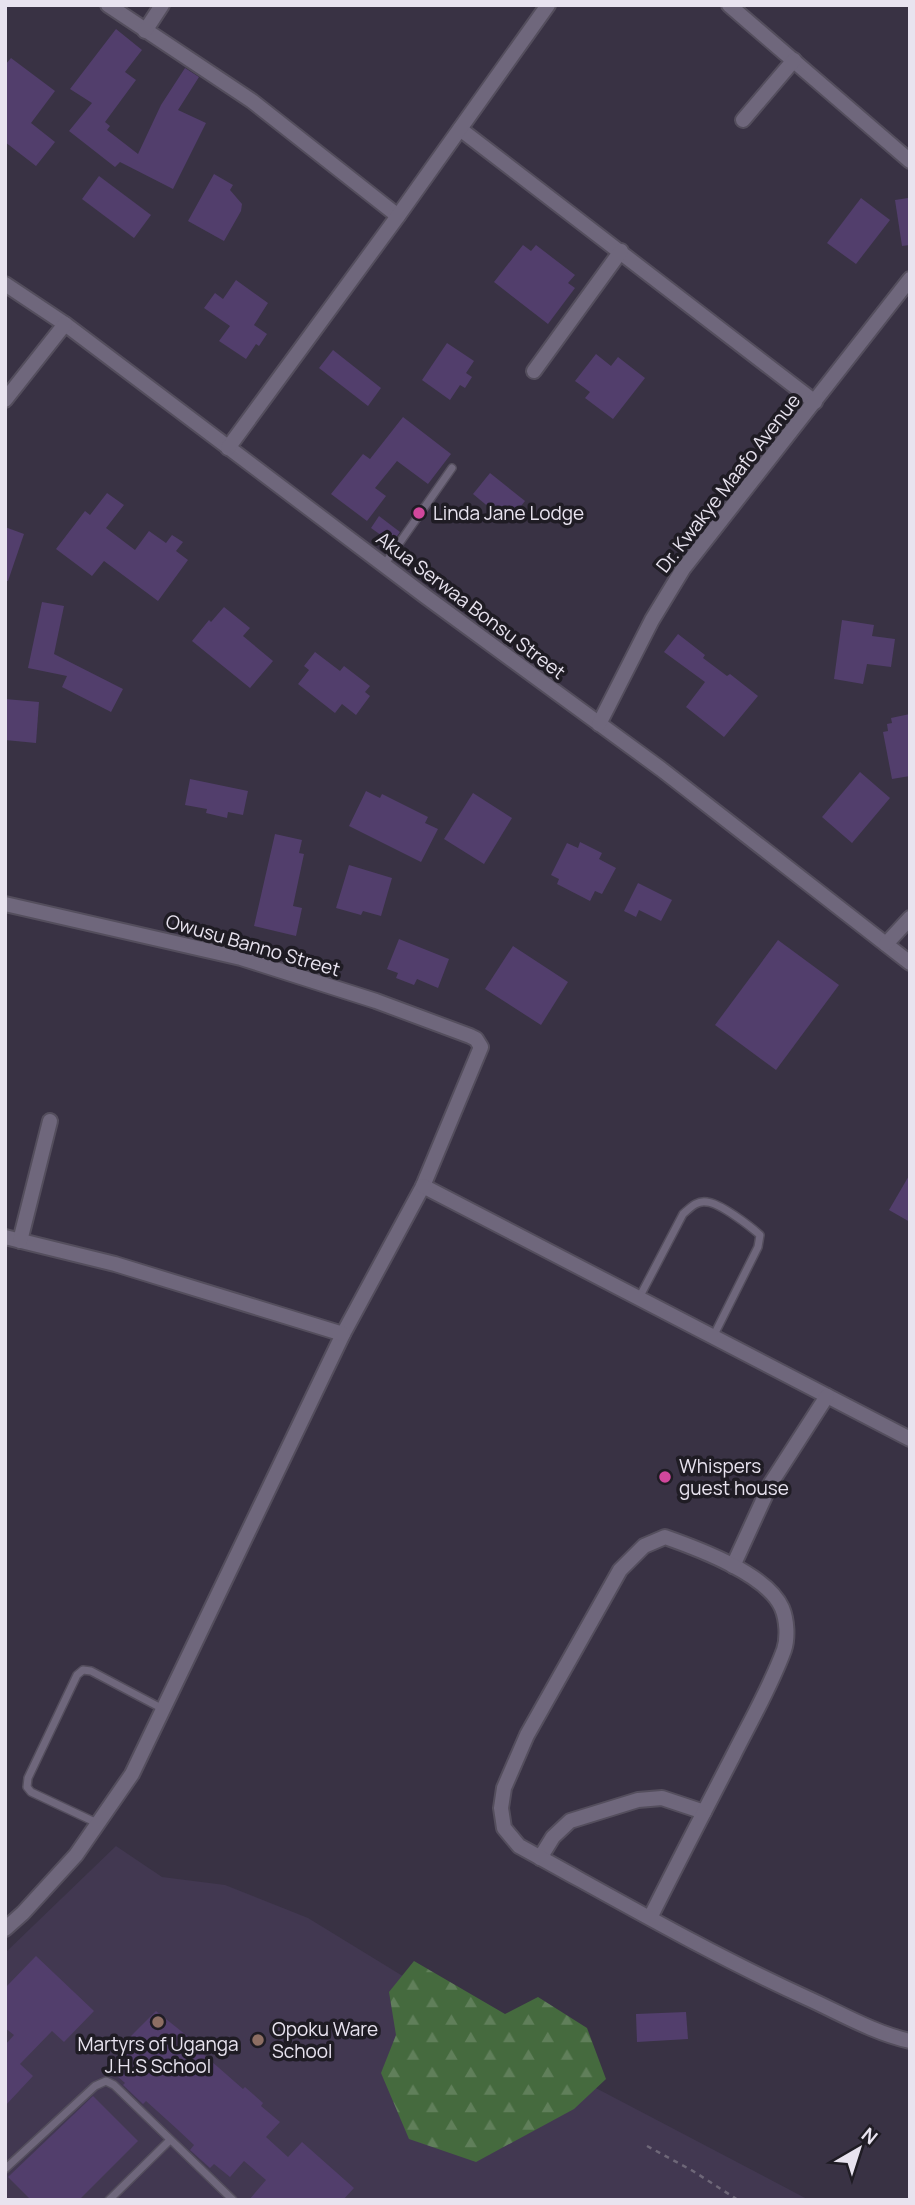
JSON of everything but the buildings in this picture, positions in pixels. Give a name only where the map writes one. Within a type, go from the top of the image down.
[{"type":"street","points":[[108,5],[252,102],[398,216]]},
{"type":"street","points":[[145,31],[162,5]]},
{"type":"street","points":[[228,448],[548,5]]},
{"type":"street","points":[[729,5],[910,161]]},
{"type":"street","points":[[743,120],[794,60]]},
{"type":"street","points":[[460,129],[815,402]]},
{"type":"street","points":[[534,371],[621,251]]},
{"type":"street","name":"Dr. Kwakye Maafo Avenue","points":[[599,724],[652,620],[683,569],[910,279]]},
{"type":"street","name":"Akua Serwaa Bonsu Street","points":[[5,284],[65,324],[384,565],[661,769],[910,963]]},
{"type":"street","points":[[5,400],[65,324]]},
{"type":"street","name":"Owusu Banno Street","points":[[5,904],[241,958],[376,1001],[470,1036],[479,1042],[481,1046],[423,1186]]},
{"type":"street","points":[[886,944],[910,918]]},
{"type":"street","points":[[20,1241],[50,1121]]},
{"type":"street","points":[[5,1929],[76,1854],[132,1774],[342,1334],[423,1186],[910,1439]]},
{"type":"street","points":[[5,1237],[115,1264],[342,1334]]},
{"type":"street","points":[[733,1566],[771,1483],[827,1396]]},
{"type":"street","points":[[650,1918],[785,1648],[786,1624],[783,1610],[775,1595],[733,1566],[666,1537],[644,1546],[620,1570],[527,1735],[504,1788],[501,1808],[504,1828],[519,1846],[650,1918],[758,1976],[910,2042]]},
{"type":"street","points":[[540,1858],[553,1837],[570,1821],[638,1800],[662,1798],[704,1812]]},
{"type":"lane","points":[[384,565],[452,468]]},
{"type":"lane","points":[[639,1298],[683,1214],[694,1204],[707,1202],[747,1223],[760,1235],[758,1247],[713,1337]]},
{"type":"lane","points":[[97,1824],[31,1793],[27,1787],[28,1778],[77,1675],[83,1671],[91,1671],[163,1710]]},
{"type":"lane","points":[[5,2169],[102,2082],[114,2085],[233,2200]]},
{"type":"lane","points":[[110,2200],[170,2140]]},
{"type":"path","points":[[647,2146],[738,2200]]},
{"type":"shaded area","name":"Opoku Ware School","points":[[116,1846],[162,1877],[225,1885],[308,1918],[571,2075],[809,2200],[5,2200],[5,1953]]},
{"type":"green space","points":[[414,1961],[505,2014],[538,1997],[587,2028],[606,2079],[574,2109],[476,2162],[409,2139],[381,2073],[396,2035],[389,1992]]},
{"type":"place","name":"Linda Jane Lodge","points":[[419,513]]},
{"type":"place","name":"Whispers guest house","points":[[665,1477]]},
{"type":"place","name":"Martyrs of Uganga J.H.S School","points":[[158,2022]]},
{"type":"place","name":"Opoku Ware School","points":[[258,2040]]}]
